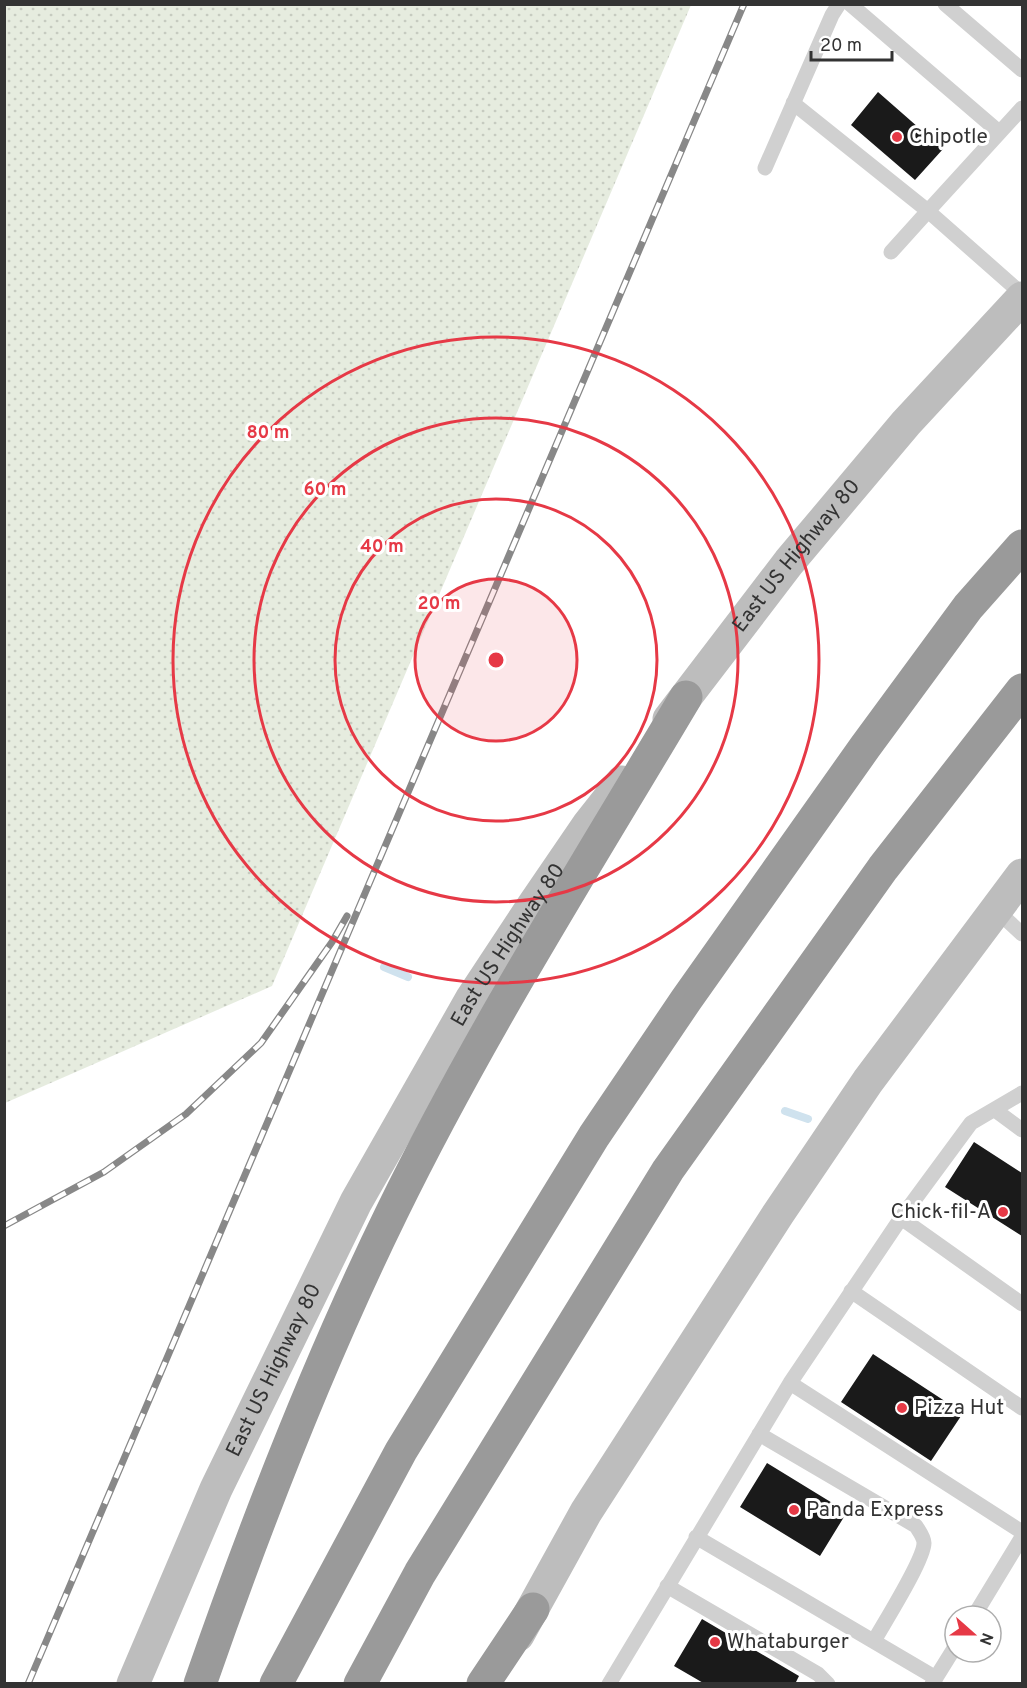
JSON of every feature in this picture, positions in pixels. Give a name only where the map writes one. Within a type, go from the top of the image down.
[{"type":"highway","points":[[276,1683],[401,1451],[594,1136],[686,1000],[865,747],[968,607],[1023,546]]},
{"type":"highway","points":[[360,1683],[420,1573],[668,1170],[883,868],[1023,690]]},
{"type":"highway","points":[[200,1683],[243,1559],[294,1429],[340,1322],[392,1211],[454,1092],[524,967],[686,697]]},
{"type":"highway","points":[[483,1683],[533,1609]]},
{"type":"main road","name":"East US Highway 80","points":[[133,1683],[216,1489],[356,1202],[472,998],[588,825],[789,562],[906,423],[1023,298]]},
{"type":"main road","points":[[492,1683],[586,1512],[778,1214],[868,1081],[995,909],[1023,875]]},
{"type":"lane","points":[[765,168],[832,15],[839,4]]},
{"type":"lane","points":[[850,4],[999,132]]},
{"type":"lane","points":[[945,4],[1023,70]]},
{"type":"lane","points":[[793,103],[928,211],[1023,294]]},
{"type":"lane","points":[[891,252],[1023,108]]},
{"type":"lane","points":[[995,909],[1023,934]]},
{"type":"lane","points":[[612,1682],[696,1537],[790,1383],[901,1218],[971,1123],[1023,1093]]},
{"type":"lane","points":[[995,1110],[1023,1130]]},
{"type":"lane","points":[[901,1218],[1023,1304]]},
{"type":"lane","points":[[851,1291],[1023,1408]]},
{"type":"lane","points":[[790,1383],[1023,1532]]},
{"type":"lane","points":[[759,1434],[916,1526],[921,1533],[924,1542],[919,1559],[874,1641]]},
{"type":"lane","points":[[696,1537],[874,1641],[934,1681],[944,1664]]},
{"type":"lane","points":[[981,1604],[1023,1537]]},
{"type":"lane","points":[[667,1586],[818,1674],[828,1683]]},
{"type":"shaded area","points":[[5,4],[691,5],[272,986],[5,1103]]},
{"type":"building","name":"Chipotle","points":[[878,92],[943,149],[915,180],[851,125]]},
{"type":"building","name":"Chick-fil-A","points":[[974,1142],[1022,1173],[1022,1236],[945,1187]]},
{"type":"building","name":"Pizza Hut","points":[[873,1354],[963,1413],[931,1461],[841,1402]]},
{"type":"building","name":"Panda Express","points":[[767,1463],[847,1512],[820,1556],[740,1507]]},
{"type":"building","name":"Whataburger","points":[[702,1619],[799,1676],[795,1684],[705,1684],[674,1666]]},
{"type":"waterway","points":[[384,967],[408,977]]},
{"type":"waterway","points":[[785,1111],[808,1119]]},
{"type":"railway","points":[[28,1684],[744,4]]},
{"type":"railway","points":[[4,1226],[104,1172],[186,1114],[261,1043],[332,942],[347,916]]},
{"type":"place","name":"Chipotle","points":[[897,137]]},
{"type":"place","name":"Chick-fil-A","points":[[1003,1212]]},
{"type":"place","name":"Pizza Hut","points":[[902,1408]]},
{"type":"place","name":"Panda Express","points":[[794,1510]]},
{"type":"place","name":"Whataburger","points":[[715,1642]]}]
